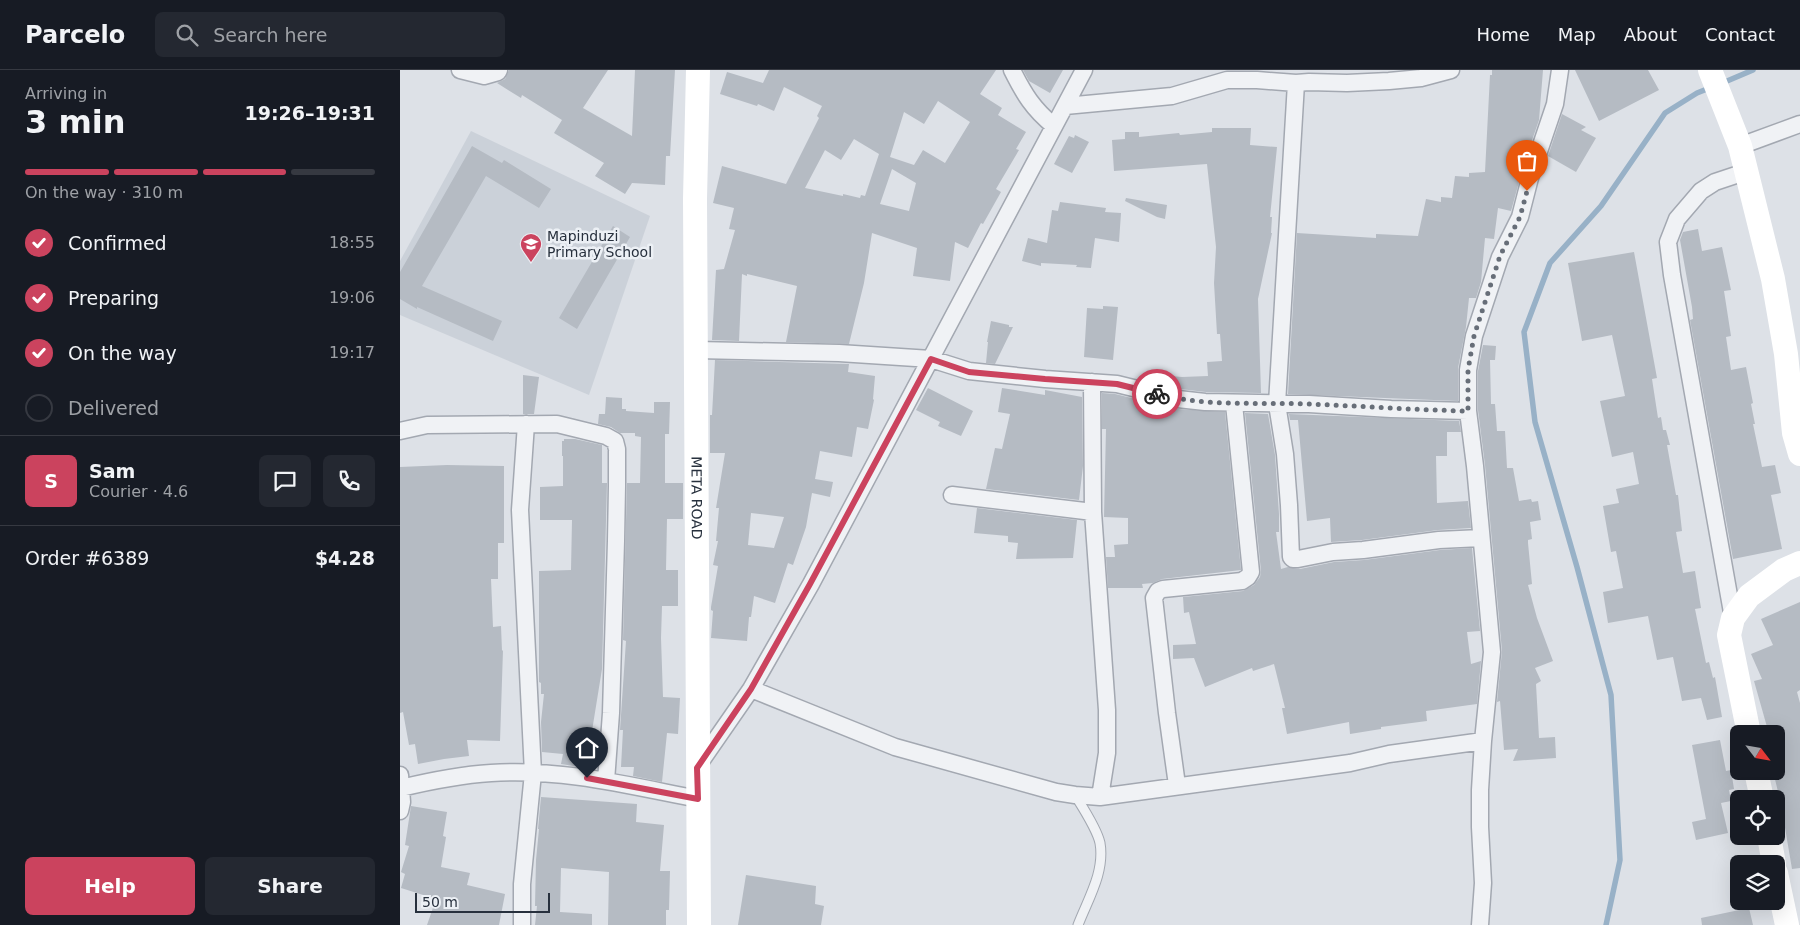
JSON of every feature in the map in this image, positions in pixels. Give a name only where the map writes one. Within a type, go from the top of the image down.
[{"type":"street","points":[[460,70],[484,76],[499,70]]},
{"type":"street","name":"META ROAD","points":[[698,70],[695,199],[699,925]]},
{"type":"street","points":[[1012,70],[1024,94],[1038,113],[1054,126]]},
{"type":"street","points":[[697,768],[751,689],[810,584],[1084,70]]},
{"type":"street","points":[[1065,106],[1172,96],[1226,80],[1296,83],[1389,81],[1421,78],[1451,70]]},
{"type":"street","points":[[1480,925],[1483,883],[1480,827],[1483,741],[1492,652],[1475,466],[1468,411],[1468,370],[1474,336],[1500,256],[1520,217],[1530,178],[1555,104],[1560,70]]},
{"type":"street","points":[[1710,70],[1748,171],[1773,279],[1786,354],[1794,433],[1800,454]]},
{"type":"street","points":[[1296,83],[1277,404],[1285,454],[1291,556],[1293,559],[1315,557],[1333,552],[1439,540],[1481,538]]},
{"type":"street","points":[[1740,146],[1800,124]]},
{"type":"street","points":[[1733,618],[1672,275],[1668,242],[1677,219],[1701,191],[1715,182],[1748,171]]},
{"type":"street","points":[[696,350],[839,353],[931,359],[969,372],[1128,386],[1178,399],[1234,404],[1468,411]]},
{"type":"street","points":[[1092,382],[1093,512],[1107,710],[1107,753],[1100,797]]},
{"type":"street","points":[[1177,785],[1154,598],[1158,590],[1242,581],[1251,572],[1234,404]]},
{"type":"street","points":[[522,925],[522,884],[533,773],[520,510],[526,424]]},
{"type":"street","points":[[400,431],[427,425],[557,424],[606,436],[615,442],[617,450],[616,542],[611,713],[606,781]]},
{"type":"street","points":[[952,495],[1093,512]]},
{"type":"street","points":[[1747,725],[1729,635],[1733,618],[1749,596],[1784,570],[1800,563]]},
{"type":"street","points":[[751,689],[895,747],[1056,792],[1100,797],[1177,785],[1350,763],[1390,754],[1483,741]]},
{"type":"street","points":[[400,811],[400,782],[492,773],[533,773],[606,781],[698,799]]},
{"type":"street","points":[[1785,910],[1788,925]]},
{"type":"lane","points":[[1075,795],[1100,842],[1101,868],[1078,925]]},
{"type":"shaded area","points":[[471,131],[650,216],[589,395],[400,315],[400,261]]},
{"type":"building","points":[[509,70],[608,70],[583,108],[632,136],[635,70],[675,70],[670,156],[666,156],[665,185],[632,183],[625,194],[595,176],[604,163],[554,133],[562,120],[522,95],[521,98],[497,83],[505,79]]},
{"type":"building","points":[[769,70],[996,70],[980,94],[1002,108],[998,115],[1026,132],[1016,149],[1019,150],[996,189],[1001,192],[968,248],[955,242],[950,281],[913,276],[917,248],[872,233],[864,283],[849,344],[786,342],[797,286],[747,274],[747,276],[742,274],[739,341],[712,340],[716,270],[724,269],[735,230],[729,229],[734,208],[713,203],[722,166],[786,184],[819,118],[817,116],[822,106],[784,87],[774,111],[758,104],[757,106],[720,94],[727,72],[763,83]],"holes":[[[938,101],[970,122],[945,163],[923,150],[914,165],[890,157],[904,112],[924,124]],[[854,139],[879,154],[865,196],[861,195],[860,198],[843,194],[843,196],[805,188],[825,150],[841,160]],[[892,169],[916,183],[909,211],[880,204]]]},
{"type":"building","points":[[1023,70],[1063,70],[1050,93],[1029,81]]},
{"type":"building","points":[[1492,70],[1543,70],[1539,120],[1529,146],[1511,211],[1498,208],[1494,239],[1485,238],[1481,282],[1476,298],[1469,298],[1466,327],[1458,368],[1458,401],[1288,394],[1297,233],[1376,238],[1376,234],[1418,236],[1426,199],[1441,202],[1441,197],[1452,198],[1455,176],[1469,177],[1469,173],[1485,172],[1490,75],[1492,75]]},
{"type":"building","points":[[1575,70],[1648,70],[1659,90],[1599,121]]},
{"type":"building","points":[[1562,114],[1586,127],[1581,130],[1596,138],[1576,172],[1548,156]]},
{"type":"building","points":[[1212,128],[1251,128],[1250,145],[1277,147],[1270,217],[1272,217],[1272,233],[1258,299],[1261,393],[1206,392],[1159,384],[1160,375],[1182,377],[1208,376],[1207,362],[1222,361],[1220,334],[1217,334],[1214,283],[1216,247],[1207,164],[1114,171],[1112,140],[1125,139],[1125,132],[1139,132],[1139,137],[1212,132]]},
{"type":"building","points":[[1075,135],[1089,142],[1072,173],[1054,164],[1069,136],[1074,138]]},
{"type":"building","points":[[472,146],[502,163],[504,160],[551,189],[539,208],[486,176],[422,286],[502,321],[493,341],[417,307],[417,309],[400,299],[400,272]]},
{"type":"building","points":[[1126,198],[1167,205],[1165,219],[1125,201]]},
{"type":"building","points":[[1060,202],[1106,208],[1105,212],[1121,213],[1119,242],[1095,238],[1091,268],[1076,267],[1077,265],[1041,263],[1041,266],[1022,261],[1028,238],[1047,243],[1052,210],[1058,211]]},
{"type":"building","points":[[613,226],[630,237],[577,329],[559,318]]},
{"type":"building","points":[[1698,229],[1702,251],[1722,247],[1731,290],[1724,291],[1731,336],[1726,337],[1731,370],[1746,367],[1753,403],[1751,404],[1755,424],[1753,424],[1762,467],[1775,465],[1781,493],[1771,495],[1782,549],[1733,559],[1690,320],[1693,319],[1692,307],[1680,240],[1683,232]]},
{"type":"building","points":[[1634,252],[1657,378],[1652,379],[1658,418],[1661,417],[1663,430],[1666,430],[1670,445],[1667,445],[1676,495],[1678,495],[1682,531],[1676,532],[1683,573],[1695,571],[1701,608],[1695,609],[1706,663],[1709,662],[1713,678],[1715,677],[1722,717],[1707,720],[1701,698],[1682,701],[1673,657],[1657,660],[1648,616],[1608,623],[1603,592],[1623,588],[1616,551],[1611,552],[1603,506],[1619,503],[1616,489],[1639,484],[1633,452],[1612,457],[1600,401],[1625,396],[1612,335],[1582,341],[1568,263]]},
{"type":"building","points":[[1103,306],[1118,307],[1113,360],[1084,357],[1087,308],[1103,309]]},
{"type":"building","points":[[991,321],[1013,327],[995,364],[986,363]]},
{"type":"building","points":[[1483,345],[1496,346],[1495,360],[1490,360],[1491,404],[1495,404],[1497,431],[1505,431],[1507,468],[1513,468],[1519,501],[1531,499],[1532,502],[1538,501],[1541,520],[1530,522],[1532,539],[1528,540],[1528,543],[1532,584],[1528,585],[1537,618],[1553,661],[1535,668],[1541,681],[1536,684],[1539,738],[1555,737],[1556,758],[1513,761],[1518,749],[1504,750],[1500,701],[1497,702],[1502,651],[1485,465],[1478,410],[1478,371]]},
{"type":"building","points":[[715,360],[849,364],[848,372],[875,376],[874,400],[868,429],[857,427],[852,457],[820,451],[815,479],[833,482],[830,497],[812,493],[806,527],[793,565],[788,563],[775,603],[754,596],[751,617],[749,617],[747,641],[711,638],[713,611],[711,607],[718,566],[713,565],[718,541],[716,541],[719,508],[716,508],[725,453],[710,453],[710,415],[712,415]],"holes":[[[751,513],[784,517],[774,548],[748,545]]]},
{"type":"building","points":[[523,375],[539,377],[534,414],[523,414]]},
{"type":"building","points":[[928,388],[973,411],[961,436],[938,426],[940,422],[916,410]]},
{"type":"building","points":[[1002,388],[1045,395],[1045,390],[1082,397],[1083,466],[1079,500],[986,489],[995,448],[1002,449],[1010,414],[998,412]]},
{"type":"building","points":[[1102,393],[1115,394],[1177,409],[1225,412],[1241,570],[1162,579],[1153,583],[1142,584],[1143,588],[1108,588],[1106,557],[1115,557],[1114,545],[1128,544],[1128,518],[1104,517],[1106,429],[1102,429]]},
{"type":"building","points":[[606,397],[622,398],[622,409],[626,409],[626,411],[654,413],[654,402],[670,402],[669,434],[665,434],[665,483],[683,483],[683,519],[667,519],[666,570],[678,570],[678,606],[662,606],[663,697],[680,698],[678,734],[667,733],[662,782],[633,776],[634,767],[621,767],[623,730],[620,730],[626,641],[623,640],[627,483],[640,483],[641,437],[635,436],[635,433],[620,433],[611,427],[598,424],[599,414],[605,414]]},
{"type":"building","points":[[1245,413],[1268,414],[1275,455],[1279,514],[1279,532],[1276,532],[1281,569],[1288,567],[1300,569],[1334,562],[1472,548],[1480,631],[1467,632],[1471,664],[1481,661],[1477,704],[1426,711],[1427,721],[1381,727],[1381,729],[1350,734],[1349,722],[1287,734],[1282,708],[1285,708],[1274,664],[1253,671],[1252,668],[1205,687],[1194,658],[1173,659],[1173,645],[1196,644],[1189,612],[1184,613],[1183,597],[1243,591],[1254,585],[1260,577],[1261,571]]},
{"type":"building","points":[[1289,414],[1459,421],[1461,432],[1447,432],[1447,456],[1436,456],[1437,503],[1468,501],[1471,528],[1331,542],[1330,518],[1307,521],[1298,420],[1290,420]]},
{"type":"building","points":[[564,439],[575,439],[602,445],[602,483],[607,483],[602,669],[586,768],[561,764],[563,754],[542,752],[541,722],[544,694],[541,694],[541,683],[539,682],[539,571],[571,570],[572,520],[540,520],[540,487],[563,486],[562,441]]},
{"type":"building","points":[[447,465],[504,466],[504,543],[498,543],[498,579],[491,579],[493,627],[501,626],[503,650],[500,741],[467,740],[469,756],[418,764],[415,744],[409,745],[403,712],[400,713],[400,467]]},
{"type":"building","points":[[977,508],[1077,520],[1073,558],[1016,559],[1018,543],[1008,542],[1008,536],[974,533]]},
{"type":"building","points":[[1800,602],[1800,690],[1797,692],[1800,703],[1800,868],[1792,869],[1785,828],[1785,790],[1778,790],[1775,780],[1785,780],[1785,725],[1766,725],[1754,681],[1762,679],[1751,654],[1773,645],[1761,619]]},
{"type":"building","points":[[1720,740],[1726,771],[1730,770],[1730,780],[1733,780],[1734,789],[1729,790],[1730,801],[1721,803],[1728,833],[1696,840],[1692,822],[1706,819],[1692,745]]},
{"type":"building","points":[[541,797],[637,804],[636,822],[664,825],[660,871],[670,871],[669,910],[666,910],[666,925],[608,925],[609,872],[561,868],[560,912],[592,914],[592,925],[535,925],[537,906],[535,906],[536,860]]},
{"type":"building","points":[[411,806],[447,812],[443,836],[446,837],[441,867],[470,873],[467,885],[505,894],[499,925],[427,925],[436,899],[401,888],[405,874],[401,872],[409,846],[405,845]]},
{"type":"building","points":[[746,875],[816,886],[815,904],[824,906],[821,925],[738,925]]},
{"type":"building","points":[[1739,910],[1749,910],[1753,925],[1702,925],[1701,918]]},
{"type":"waterway","points":[[1720,84],[1753,70]]},
{"type":"waterway","points":[[1606,925],[1620,860],[1611,695],[1577,567],[1535,422],[1524,332],[1550,263],[1601,206],[1665,113],[1697,93],[1712,87]]},
{"type":"way so far","points":[[1157,394],[1178,399],[1234,404],[1309,404],[1468,411],[1468,370],[1474,336],[1500,256],[1520,217],[1527,191]]},
{"type":"place","name":"Mapinduzi Primary School","points":[[531,263]]},
{"type":"route","points":[[587,778],[698,799],[697,768],[751,689],[810,584],[931,359],[969,372],[1117,384],[1157,394]]}]
